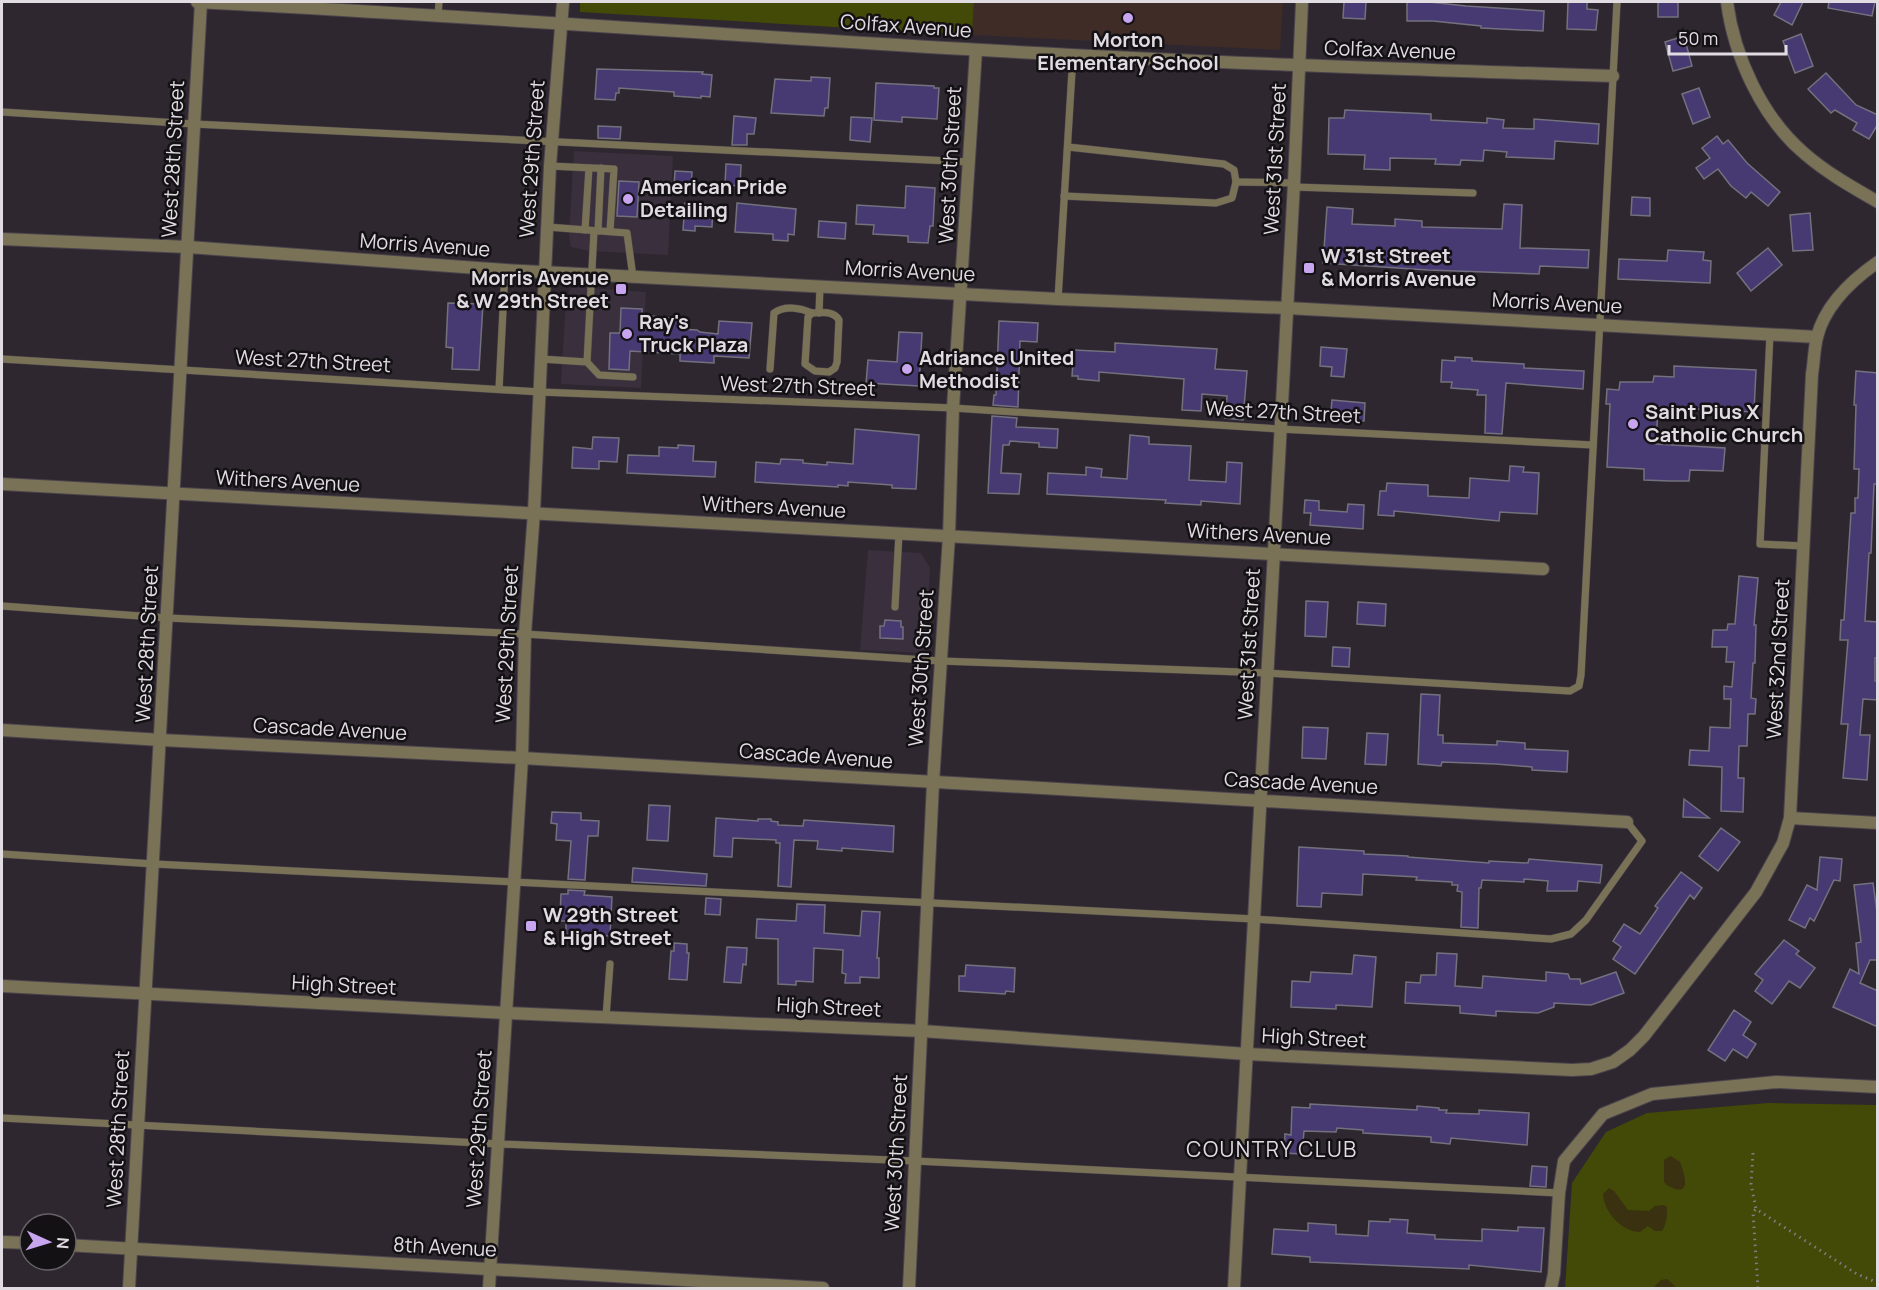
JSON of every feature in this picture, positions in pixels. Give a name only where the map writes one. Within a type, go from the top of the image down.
[{"type":"street","name":"Colfax Avenue","points":[[199,2],[561,22],[976,50],[1298,66],[1613,76]]},
{"type":"street","name":"West 28th Street","points":[[129,1288],[168,618],[199,2]]},
{"type":"street","name":"West 29th Street","points":[[489,1288],[522,758],[525,634],[534,512],[550,166],[562,2]]},
{"type":"street","name":"West 31st Street","points":[[1234,1288],[1302,2]]},
{"type":"street","points":[[1727,2],[1738,53],[1749,79],[1774,118],[1804,153],[1842,182],[1878,202]]},
{"type":"street","name":"West 30th Street","points":[[909,1288],[933,783],[949,536],[953,408],[976,50]]},
{"type":"street","name":"Morris Avenue","points":[[2,239],[188,247],[633,277],[1058,299],[1287,308],[1817,337]]},
{"type":"street","name":"West 32nd Street","points":[[1644,1036],[1756,892],[1783,843],[1790,818],[1812,375],[1817,337],[1829,312],[1844,291],[1862,273],[1878,262]]},
{"type":"street","name":"Withers Avenue","points":[[2,484],[1543,569]]},
{"type":"street","name":"Cascade Avenue","points":[[2,730],[1627,822]]},
{"type":"street","points":[[1790,818],[1878,823]]},
{"type":"street","name":"High Street","points":[[2,986],[506,1013],[922,1031],[1247,1054],[1572,1070],[1591,1069],[1613,1062],[1644,1036]]},
{"type":"street","points":[[1551,1288],[1564,1161],[1603,1114],[1652,1094],[1776,1082],[1878,1087]]},
{"type":"street","points":[[2,1242],[18,1243]]},
{"type":"street","name":"8th Avenue","points":[[78,1246],[823,1288]]},
{"type":"lane","points":[[438,16],[439,2]]},
{"type":"lane","points":[[2,606],[168,618],[525,634],[941,661],[1267,673],[1570,691],[1579,686],[1581,675],[1617,2]]},
{"type":"lane","points":[[1058,299],[1073,55]]},
{"type":"lane","points":[[2,112],[194,124],[969,162]]},
{"type":"lane","points":[[1065,196],[1216,203],[1232,198],[1236,182],[1234,170],[1224,164],[1068,147]]},
{"type":"lane","points":[[550,166],[614,169],[610,231]]},
{"type":"lane","points":[[585,230],[589,168]]},
{"type":"lane","points":[[587,362],[602,168]]},
{"type":"lane","points":[[1236,182],[1473,193]]},
{"type":"lane","points":[[547,227],[627,233],[633,277]]},
{"type":"lane","points":[[499,389],[505,270]]},
{"type":"lane","points":[[816,313],[820,286]]},
{"type":"lane","points":[[770,369],[774,313],[791,308],[836,315],[839,320],[835,368],[829,372],[815,371],[805,364],[806,325],[808,317],[816,313]]},
{"type":"lane","points":[[1770,334],[1760,544],[1803,546]]},
{"type":"lane","name":"West 27th Street","points":[[2,359],[540,392],[953,408],[1279,429],[1593,444]]},
{"type":"lane","points":[[541,359],[587,362],[599,375],[633,377]]},
{"type":"lane","points":[[895,607],[899,533]]},
{"type":"lane","points":[[2,854],[154,864],[514,880],[1254,919],[1551,939],[1571,934],[1586,920],[1642,840],[1627,822]]},
{"type":"lane","points":[[606,1017],[610,964]]},
{"type":"lane","points":[[2,1118],[499,1144],[915,1161],[1559,1193]]},
{"type":"path","points":[[1753,1153],[1750,1185],[1756,1209],[1857,1274],[1878,1283]]},
{"type":"path","points":[[1756,1209],[1753,1212],[1753,1220],[1758,1288]]},
{"type":"shaded area","name":"Morton Elementary School","points":[[974,2],[1283,2],[1280,50],[972,35]]},
{"type":"shaded area","points":[[574,151],[673,156],[668,255],[589,251],[571,247],[569,236]]},
{"type":"shaded area","points":[[574,287],[646,292],[641,388],[561,384],[566,299],[570,289]]},
{"type":"shaded area","points":[[868,550],[921,553],[930,568],[925,653],[860,650]]},
{"type":"green space","points":[[580,2],[974,2],[972,35],[580,12]]},
{"type":"green space","points":[[1768,1103],[1877,1105],[1877,1288],[1565,1288],[1572,1183],[1606,1132],[1647,1113]]},
{"type":"sand","points":[[1671,1156],[1680,1162],[1684,1174],[1685,1186],[1680,1189],[1673,1188],[1664,1182],[1664,1161]]},
{"type":"sand","points":[[1609,1188],[1614,1191],[1628,1210],[1649,1211],[1655,1206],[1667,1207],[1666,1222],[1662,1231],[1655,1231],[1648,1226],[1640,1232],[1633,1231],[1621,1225],[1610,1214],[1604,1201],[1603,1194]]},
{"type":"sand","points":[[1667,1279],[1677,1288],[1653,1288],[1661,1280]]},
{"type":"building","points":[[1344,2],[1366,2],[1365,19],[1343,18]]},
{"type":"building","points":[[1407,2],[1544,11],[1543,31],[1481,28],[1481,26],[1433,21],[1407,21]]},
{"type":"building","points":[[1568,2],[1587,2],[1587,9],[1598,10],[1596,30],[1567,29]]},
{"type":"building","points":[[1658,2],[1678,2],[1678,17],[1658,17]]},
{"type":"building","points":[[1781,2],[1803,2],[1792,25],[1774,15]]},
{"type":"building","points":[[1829,2],[1875,2],[1872,16],[1828,8]]},
{"type":"building","points":[[1801,34],[1813,66],[1795,73],[1783,41]]},
{"type":"building","points":[[1684,36],[1692,66],[1673,71],[1665,42]]},
{"type":"building","points":[[597,69],[703,72],[702,74],[712,75],[710,97],[674,96],[674,92],[619,88],[615,100],[595,99]]},
{"type":"building","points":[[1826,73],[1856,105],[1878,115],[1878,124],[1869,139],[1853,130],[1857,123],[1835,110],[1831,113],[1808,89]]},
{"type":"building","points":[[811,77],[830,78],[828,108],[825,108],[824,116],[771,113],[775,79],[811,81]]},
{"type":"building","points":[[876,83],[939,88],[937,119],[902,117],[902,122],[874,120]]},
{"type":"building","points":[[1699,88],[1710,117],[1693,124],[1682,94]]},
{"type":"building","points":[[1345,110],[1431,114],[1431,120],[1487,123],[1487,118],[1504,120],[1503,128],[1534,129],[1534,119],[1599,124],[1598,144],[1555,141],[1554,159],[1506,157],[1507,152],[1484,150],[1483,161],[1461,160],[1460,165],[1435,164],[1436,159],[1390,158],[1390,170],[1364,169],[1365,155],[1328,154],[1329,118],[1344,118]]},
{"type":"building","points":[[734,116],[756,118],[754,134],[747,134],[747,145],[732,145]]},
{"type":"building","points":[[851,117],[872,118],[870,142],[850,140]]},
{"type":"building","points":[[598,126],[621,127],[620,139],[598,138]]},
{"type":"building","points":[[1717,136],[1723,144],[1728,140],[1747,163],[1780,192],[1768,206],[1751,192],[1746,198],[1731,186],[1718,169],[1704,179],[1696,168],[1710,158],[1702,148]]},
{"type":"building","points":[[726,164],[741,165],[740,186],[725,185]]},
{"type":"building","points":[[675,171],[692,172],[691,187],[674,186]]},
{"type":"building","points":[[619,181],[639,182],[637,217],[617,216]]},
{"type":"building","points":[[906,186],[935,188],[933,226],[930,226],[928,243],[908,242],[908,236],[873,234],[874,225],[856,224],[857,205],[905,208]]},
{"type":"building","points":[[1632,197],[1650,198],[1650,216],[1631,215]]},
{"type":"building","points":[[685,203],[713,205],[712,227],[695,226],[695,231],[683,230]]},
{"type":"building","points":[[737,203],[796,209],[794,235],[788,234],[788,241],[773,240],[773,234],[735,232]]},
{"type":"building","points":[[1504,204],[1522,205],[1520,248],[1589,250],[1588,268],[1540,266],[1539,274],[1323,263],[1327,207],[1353,209],[1352,224],[1395,226],[1395,219],[1422,221],[1422,227],[1502,229]]},
{"type":"building","points":[[1810,213],[1813,250],[1793,251],[1790,215]]},
{"type":"building","points":[[819,221],[846,223],[845,239],[818,237]]},
{"type":"building","points":[[1768,248],[1782,265],[1751,291],[1737,273]]},
{"type":"building","points":[[1668,250],[1704,252],[1703,260],[1711,261],[1710,283],[1618,279],[1619,259],[1667,261]]},
{"type":"building","points":[[448,303],[483,304],[479,370],[452,369],[453,348],[446,347]]},
{"type":"building","points":[[621,308],[642,309],[642,315],[680,319],[680,329],[700,332],[718,334],[719,321],[752,323],[749,358],[714,356],[714,363],[680,361],[680,354],[630,351],[629,370],[609,369],[610,333],[620,333]]},
{"type":"building","points":[[999,321],[1038,323],[1037,342],[1020,341],[1018,407],[993,405],[994,395],[996,395]]},
{"type":"building","points":[[899,332],[922,333],[919,386],[866,383],[868,360],[897,362]]},
{"type":"building","points":[[1115,343],[1217,349],[1215,369],[1247,371],[1243,420],[1225,418],[1227,396],[1202,394],[1201,411],[1182,410],[1184,379],[1099,372],[1099,381],[1078,379],[1078,376],[1072,376],[1074,350],[1115,352]]},
{"type":"building","points":[[1321,347],[1347,349],[1344,377],[1331,376],[1332,367],[1320,366]]},
{"type":"building","points":[[1455,357],[1472,358],[1472,361],[1524,364],[1524,368],[1584,371],[1583,389],[1506,383],[1502,434],[1485,433],[1486,395],[1477,395],[1478,390],[1451,388],[1452,382],[1441,382],[1442,360],[1455,361]]},
{"type":"building","name":"Saint Pius X Catholic Church","points":[[1674,366],[1756,370],[1754,412],[1658,407],[1656,444],[1725,448],[1723,471],[1690,470],[1689,481],[1670,481],[1644,480],[1644,469],[1607,467],[1610,404],[1606,404],[1607,389],[1619,390],[1620,382],[1653,382],[1654,376],[1674,377]]},
{"type":"building","points":[[1856,371],[1878,373],[1878,484],[1874,484],[1865,621],[1878,622],[1878,658],[1875,658],[1875,681],[1878,682],[1878,700],[1863,699],[1860,735],[1870,735],[1867,780],[1843,778],[1848,724],[1841,724],[1848,640],[1840,640],[1841,620],[1844,620],[1851,513],[1855,513],[1855,498],[1858,498],[1859,469],[1854,469]]},
{"type":"building","points":[[1332,400],[1365,403],[1364,421],[1330,421]]},
{"type":"building","points":[[992,416],[1017,418],[1016,427],[1058,429],[1057,448],[1039,447],[1039,443],[1010,441],[1009,445],[1003,445],[1001,473],[1021,474],[1019,494],[988,493]]},
{"type":"building","points":[[855,429],[919,435],[916,489],[848,482],[848,486],[838,485],[838,487],[755,482],[756,462],[780,464],[781,459],[803,460],[803,463],[827,465],[827,462],[853,464]]},
{"type":"building","points":[[1130,435],[1149,437],[1149,444],[1191,446],[1189,480],[1226,482],[1227,462],[1242,463],[1240,504],[1201,501],[1201,505],[1165,503],[1166,500],[1047,494],[1048,473],[1086,475],[1086,467],[1102,469],[1101,477],[1127,479]]},
{"type":"building","points":[[593,437],[619,438],[617,462],[599,461],[599,469],[572,468],[573,447],[592,449]]},
{"type":"building","points":[[678,445],[694,446],[693,461],[716,462],[715,477],[627,473],[628,455],[659,456],[659,447],[678,448]]},
{"type":"building","points":[[1510,466],[1524,467],[1523,472],[1539,473],[1537,514],[1500,512],[1499,521],[1394,511],[1394,516],[1378,515],[1380,491],[1386,491],[1387,483],[1428,485],[1428,496],[1469,498],[1470,478],[1509,481]]},
{"type":"building","points":[[1305,500],[1319,501],[1319,510],[1347,512],[1348,504],[1364,505],[1363,529],[1310,525],[1311,513],[1304,513]]},
{"type":"building","points":[[1739,576],[1758,578],[1754,625],[1756,625],[1755,663],[1753,663],[1751,698],[1756,699],[1755,714],[1748,714],[1747,746],[1739,746],[1738,778],[1744,778],[1743,812],[1721,811],[1722,767],[1689,765],[1690,750],[1709,751],[1710,727],[1730,728],[1731,699],[1724,699],[1724,686],[1732,687],[1734,662],[1726,662],[1727,647],[1712,647],[1713,630],[1727,630],[1728,624],[1735,624]]},
{"type":"building","points":[[1306,601],[1328,602],[1326,637],[1305,636]]},
{"type":"building","points":[[1358,602],[1386,604],[1385,626],[1357,624]]},
{"type":"building","points":[[885,620],[901,621],[903,639],[880,638],[880,626],[884,626]]},
{"type":"building","points":[[1333,647],[1350,648],[1349,667],[1332,666]]},
{"type":"building","points":[[1421,694],[1440,695],[1438,735],[1443,735],[1443,743],[1497,745],[1497,741],[1525,743],[1525,749],[1568,751],[1567,772],[1532,770],[1532,767],[1496,764],[1442,762],[1441,766],[1418,764]]},
{"type":"building","points":[[1303,727],[1328,728],[1326,759],[1302,758]]},
{"type":"building","points":[[1367,733],[1388,734],[1386,765],[1365,764]]},
{"type":"building","points":[[1684,799],[1709,818],[1683,817]]},
{"type":"building","points":[[649,805],[670,806],[668,841],[647,840]]},
{"type":"building","points":[[552,812],[581,813],[581,820],[599,821],[598,836],[588,836],[585,880],[568,879],[571,841],[556,840],[557,824],[551,823]]},
{"type":"building","points":[[716,818],[758,821],[758,819],[771,819],[771,821],[778,822],[778,825],[803,826],[804,820],[894,826],[893,852],[842,848],[842,851],[817,849],[818,841],[794,840],[791,887],[778,886],[780,843],[776,843],[776,840],[733,838],[732,857],[714,856]]},
{"type":"building","points":[[1721,828],[1740,842],[1718,871],[1699,856]]},
{"type":"building","points":[[1299,847],[1489,863],[1489,861],[1528,863],[1529,859],[1602,865],[1600,883],[1578,881],[1577,891],[1547,891],[1548,881],[1482,880],[1481,888],[1479,888],[1478,928],[1461,927],[1462,892],[1457,891],[1458,885],[1452,885],[1452,882],[1416,880],[1417,877],[1363,874],[1362,895],[1322,893],[1321,907],[1297,906]]},
{"type":"building","points":[[1820,857],[1842,859],[1840,881],[1834,880],[1814,921],[1810,918],[1805,928],[1789,920],[1807,885],[1817,890]]},
{"type":"building","points":[[633,868],[707,874],[706,886],[632,882]]},
{"type":"building","points":[[1681,872],[1702,888],[1694,899],[1690,895],[1635,974],[1613,959],[1621,947],[1613,941],[1624,924],[1640,934],[1658,908],[1655,906]]},
{"type":"building","points":[[1873,883],[1878,919],[1878,960],[1870,960],[1860,983],[1878,991],[1878,1027],[1833,1007],[1850,969],[1859,974],[1856,943],[1861,942],[1854,885]]},
{"type":"building","points":[[568,890],[585,891],[584,895],[612,897],[610,936],[566,934],[566,921],[561,921],[562,915],[560,915],[561,894],[568,894]]},
{"type":"building","points":[[706,898],[721,899],[720,915],[705,914]]},
{"type":"building","points":[[797,904],[825,905],[824,933],[860,936],[862,911],[880,912],[877,958],[879,958],[879,978],[860,977],[860,983],[845,983],[846,974],[842,973],[843,950],[814,948],[813,982],[796,981],[796,985],[778,984],[778,939],[756,938],[757,919],[796,921]]},
{"type":"building","points":[[1784,940],[1799,951],[1796,954],[1815,968],[1800,988],[1789,981],[1772,1004],[1755,991],[1763,980],[1755,974]]},
{"type":"building","points":[[674,943],[687,944],[687,953],[689,953],[687,980],[669,979],[671,951],[674,951]]},
{"type":"building","points":[[727,947],[747,948],[746,965],[743,964],[741,983],[724,982]]},
{"type":"building","points":[[1437,953],[1457,954],[1455,986],[1482,988],[1483,976],[1546,981],[1546,972],[1568,974],[1570,979],[1580,979],[1581,984],[1616,972],[1624,993],[1591,1005],[1554,1003],[1554,1007],[1538,1013],[1496,1011],[1496,1016],[1460,1013],[1460,1006],[1405,1003],[1406,982],[1420,983],[1421,975],[1436,975]]},
{"type":"building","points":[[1354,955],[1376,957],[1372,1007],[1336,1005],[1336,1009],[1291,1007],[1292,981],[1310,982],[1311,972],[1352,974]]},
{"type":"building","points":[[966,965],[1015,968],[1014,992],[1006,991],[1005,994],[959,991],[959,976],[965,976]]},
{"type":"building","points":[[1734,1010],[1751,1022],[1743,1035],[1756,1044],[1747,1058],[1733,1049],[1725,1061],[1708,1050]]},
{"type":"building","points":[[1310,1104],[1417,1110],[1417,1106],[1439,1108],[1439,1110],[1447,1110],[1446,1113],[1479,1114],[1479,1110],[1529,1113],[1527,1145],[1451,1138],[1450,1144],[1431,1142],[1431,1137],[1363,1133],[1363,1130],[1337,1128],[1336,1132],[1304,1131],[1302,1154],[1284,1153],[1285,1134],[1291,1135],[1292,1107],[1310,1108]]},
{"type":"building","points":[[1532,1166],[1547,1167],[1546,1187],[1530,1186]]},
{"type":"building","points":[[1390,1219],[1408,1220],[1407,1233],[1435,1235],[1435,1239],[1482,1241],[1482,1229],[1518,1231],[1518,1227],[1544,1228],[1541,1272],[1469,1265],[1469,1269],[1310,1262],[1310,1257],[1272,1254],[1274,1229],[1308,1231],[1308,1223],[1336,1225],[1336,1234],[1368,1236],[1369,1221],[1390,1222]]},
{"type":"place","name":"Morton Elementary School","points":[[1128,18]]},
{"type":"place","name":"American Pride Detailing","points":[[628,199]]},
{"type":"place","name":"W 31st Street & Morris Avenue","points":[[1309,268]]},
{"type":"place","name":"Morris Avenue & W 29th Street","points":[[621,289]]},
{"type":"place","name":"Ray's Truck Plaza","points":[[627,334]]},
{"type":"place","name":"Adriance United Methodist","points":[[907,369]]},
{"type":"place","name":"Saint Pius X Catholic Church","points":[[1633,424]]},
{"type":"place","name":"W 29th Street & High Street","points":[[531,926]]},
{"type":"district","name":"COUNTRY CLUB","points":[[1272,1150]]}]
